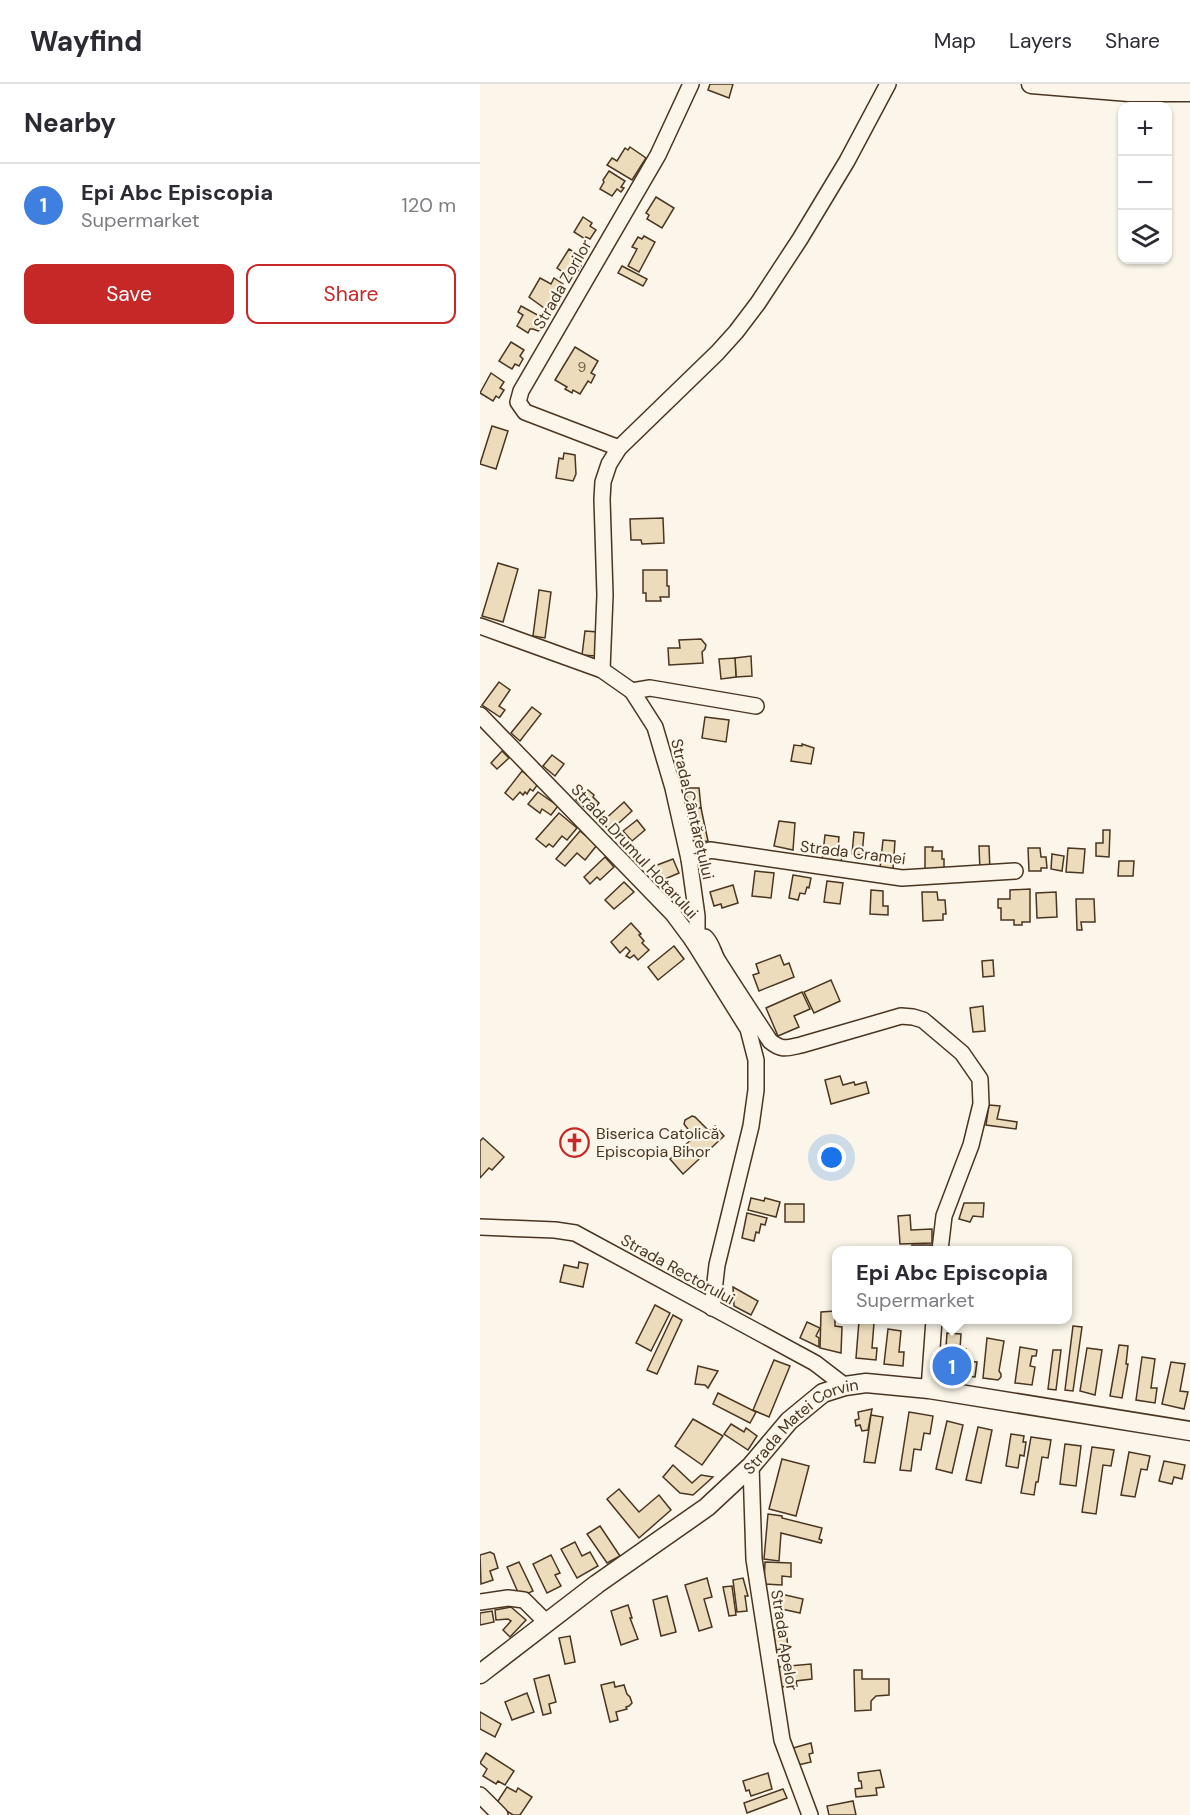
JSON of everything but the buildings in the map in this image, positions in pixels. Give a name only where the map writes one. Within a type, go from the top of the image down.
[{"type":"main road","points":[[1031,84],[1129,92],[1190,92]]},
{"type":"main road","name":"Strada Matei Corvin","points":[[480,1674],[597,1584],[707,1507],[751,1466],[789,1421],[823,1393],[845,1386],[866,1383],[929,1389],[1190,1431]]},
{"type":"street","name":"Strada Zorilor","points":[[620,448],[525,412],[518,402],[520,391],[658,155],[691,84]]},
{"type":"street","points":[[602,670],[605,595],[602,499],[603,482],[609,464],[620,448],[717,353],[758,303],[800,239],[888,84]]},
{"type":"street","name":"Strada Cântărețului","points":[[480,626],[602,670],[632,691],[655,727],[673,788],[689,859],[697,916],[697,930],[693,941]]},
{"type":"street","points":[[632,691],[650,688],[756,706]]},
{"type":"street","name":"Strada Drumul Hotarului","points":[[480,715],[673,914],[693,941],[748,1029],[756,1060],[756,1090],[751,1126],[717,1265],[712,1308]]},
{"type":"street","name":"Strada Cramei","points":[[689,859],[710,850],[902,878],[1015,871]]},
{"type":"street","points":[[693,941],[699,937],[705,937],[710,941],[722,968],[770,1041],[777,1047],[801,1045],[901,1016],[923,1020],[962,1053],[980,1079],[981,1104],[971,1145],[944,1216],[941,1246]]},
{"type":"street","name":"Strada Rectorului","points":[[480,1227],[575,1233],[814,1363],[845,1386]]},
{"type":"street","points":[[929,1389],[934,1324]]},
{"type":"street","name":"Strada Apelor","points":[[751,1466],[754,1559],[782,1740],[810,1815]]},
{"type":"street","points":[[480,1602],[508,1598],[524,1600],[547,1623]]},
{"type":"street","points":[[480,1795],[500,1815]]},
{"type":"place","name":"Biserica Catolică Episcopia Bihor","points":[[575,1142]]},
{"type":"place","name":"Epi Abc Episcopia","points":[[952,1366]]}]
